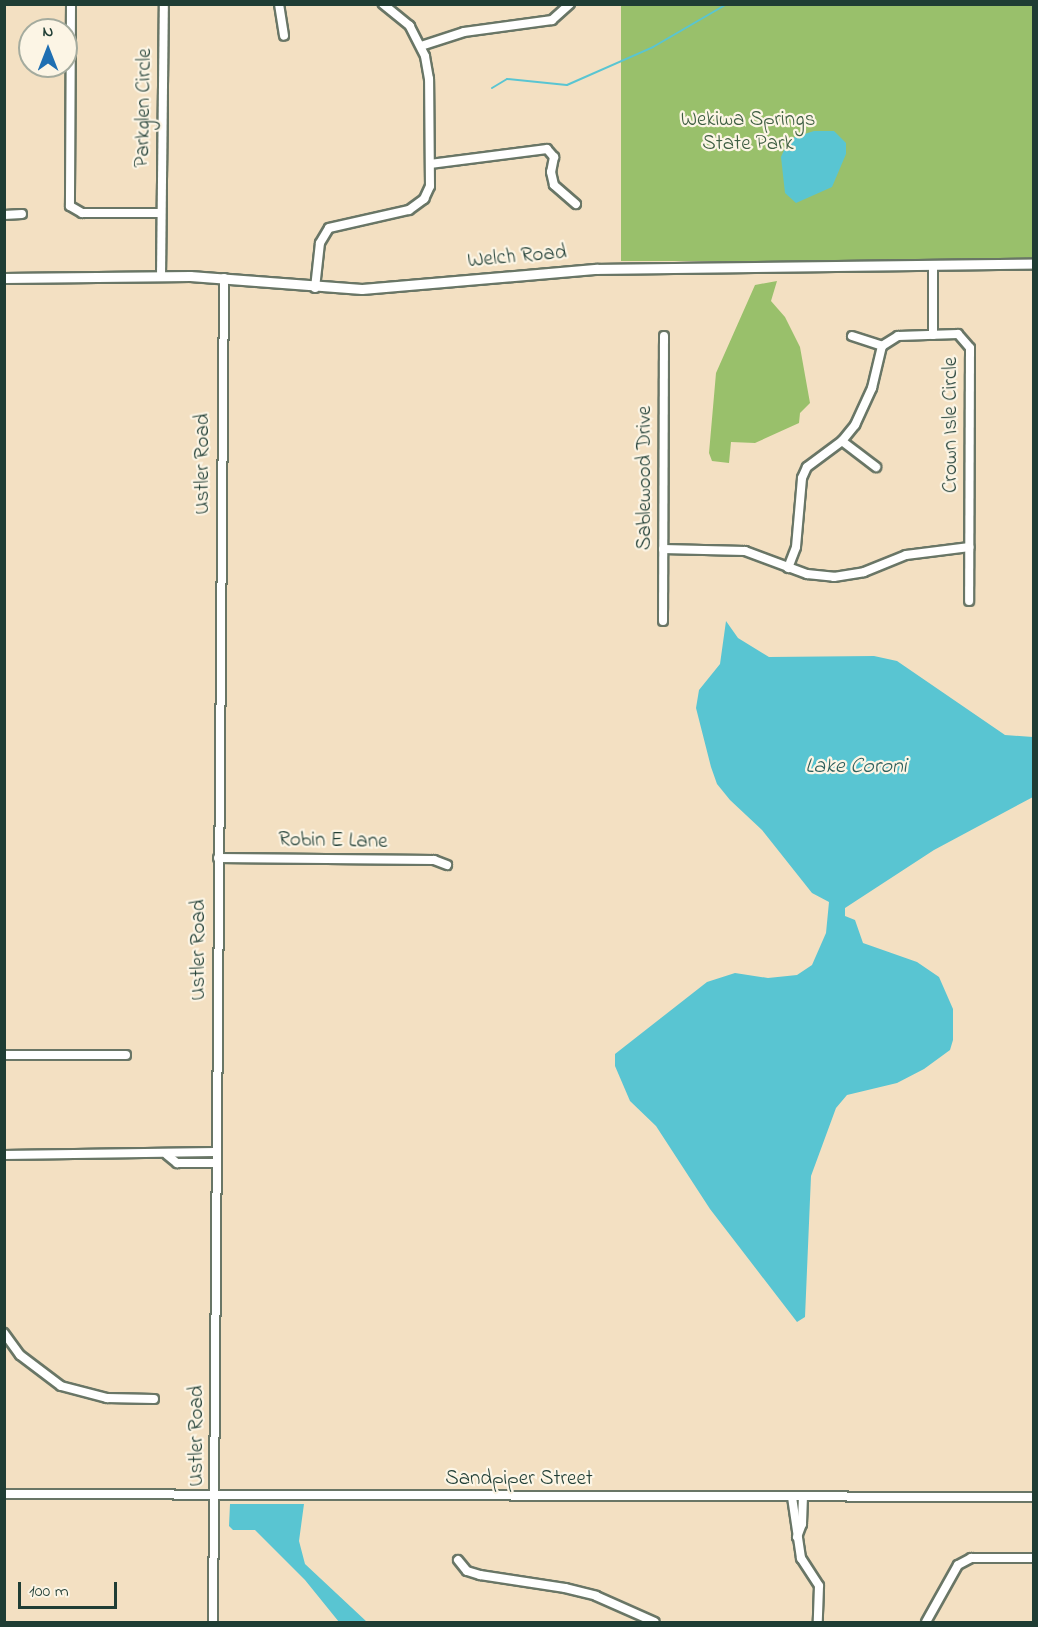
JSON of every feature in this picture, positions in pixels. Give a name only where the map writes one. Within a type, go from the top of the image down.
[{"type":"main road","name":"Welch Road","points":[[4,278],[224,278],[315,288],[362,289],[597,269],[1034,264]]},
{"type":"street","points":[[71,4],[70,206],[82,213],[161,213]]},
{"type":"street","name":"Parkglen Circle","points":[[160,277],[164,4]]},
{"type":"street","points":[[279,4],[284,36]]},
{"type":"street","points":[[315,288],[320,243],[329,228],[418,206],[429,190],[429,79],[421,46],[403,18],[383,4]]},
{"type":"street","points":[[421,46],[464,32],[552,20],[570,4]]},
{"type":"street","points":[[430,164],[547,149],[554,156],[551,172],[554,185],[576,204]]},
{"type":"street","points":[[4,215],[22,214]]},
{"type":"street","name":"Crown Isle Circle","points":[[933,265],[933,335]]},
{"type":"street","name":"Ustler Road","points":[[213,1623],[224,278]]},
{"type":"street","name":"Crown Isle Circle","points":[[882,346],[898,336],[958,334],[970,348],[969,602]]},
{"type":"street","name":"Sablewood Drive","points":[[663,621],[664,336]]},
{"type":"street","points":[[788,568],[795,547],[802,478],[807,467],[842,441],[865,408],[882,346],[852,336]]},
{"type":"street","points":[[842,441],[876,467]]},
{"type":"street","points":[[663,549],[745,551],[788,568],[820,576],[848,576],[906,555],[969,547]]},
{"type":"street","name":"Robin E Lane","points":[[218,858],[434,860],[447,866]]},
{"type":"street","points":[[4,1055],[126,1055]]},
{"type":"street","points":[[4,1155],[167,1155],[190,1151],[216,1152]]},
{"type":"street","points":[[190,1151],[190,1163]]},
{"type":"street","points":[[167,1155],[177,1163],[216,1163]]},
{"type":"street","points":[[4,1333],[20,1355],[61,1386],[107,1398],[154,1399]]},
{"type":"street","name":"Sandpiper Street","points":[[4,1494],[214,1497],[1034,1497]]},
{"type":"street","points":[[792,1497],[801,1558],[819,1586],[818,1623]]},
{"type":"street","points":[[797,1537],[802,1524],[804,1497]]},
{"type":"street","points":[[927,1623],[958,1564],[971,1558],[1034,1558]]},
{"type":"street","points":[[458,1560],[473,1573],[565,1588],[596,1596],[655,1623]]},
{"type":"green space","name":"Wekiwa Springs State Park","points":[[621,5],[1033,5],[1033,261],[621,261]]},
{"type":"green space","points":[[777,281],[771,301],[785,317],[800,347],[810,403],[800,413],[799,423],[755,443],[731,442],[729,463],[712,461],[709,453],[716,373],[755,285]]},
{"type":"water","points":[[814,131],[834,131],[846,143],[846,154],[832,187],[796,203],[785,193],[781,157],[789,139]]},
{"type":"water","name":"Lake Coroni","points":[[726,621],[738,638],[769,657],[874,656],[897,661],[1005,735],[1033,737],[1033,797],[934,850],[845,908],[845,916],[855,920],[863,943],[917,962],[939,977],[953,1009],[953,1040],[950,1050],[924,1069],[897,1083],[847,1095],[836,1108],[811,1176],[805,1317],[797,1322],[710,1209],[656,1126],[630,1101],[615,1066],[615,1054],[707,982],[735,973],[768,978],[797,975],[812,965],[826,933],[829,902],[812,893],[762,830],[730,800],[717,784],[711,767],[696,708],[699,690],[720,664]]},
{"type":"water","points":[[230,1504],[304,1504],[299,1541],[305,1564],[367,1622],[339,1622],[305,1580],[255,1530],[233,1530],[229,1526]]},
{"type":"waterway","points":[[492,88],[507,79],[567,85],[653,47],[727,4]]}]
